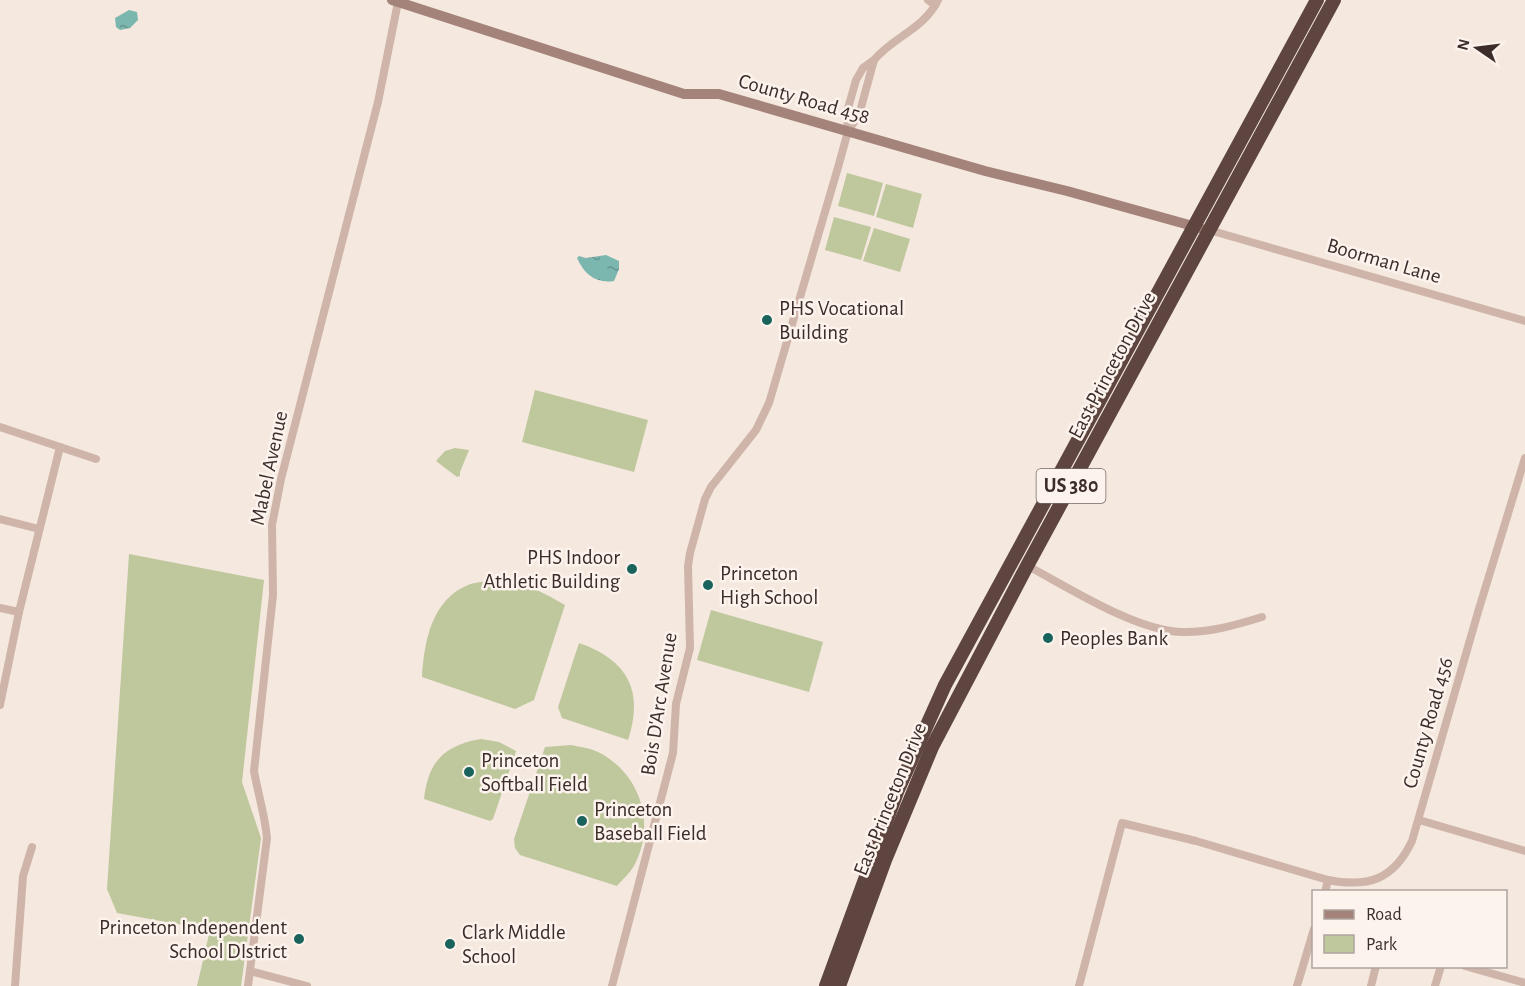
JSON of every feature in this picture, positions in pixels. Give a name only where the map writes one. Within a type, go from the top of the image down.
[{"type":"highway","name":"East Princeton Drive","points":[[826,986],[897,792],[945,685],[1317,0]]},
{"type":"highway","name":"East Princeton Drive","points":[[839,986],[912,791],[932,747],[1027,566],[1334,0]]},
{"type":"highway","points":[[945,685],[961,692]]},
{"type":"street","points":[[848,131],[847,112],[856,80],[863,68],[888,46],[922,22],[937,3],[928,0]]},
{"type":"street","name":"County Road 458","points":[[395,1],[684,94],[719,94],[1000,175],[1209,230]]},
{"type":"street","name":"Mabel Avenue","points":[[248,986],[267,838],[265,817],[258,796],[254,771],[273,595],[273,515],[378,102],[395,1]]},
{"type":"street","points":[[848,131],[859,115],[874,60]]},
{"type":"street","name":"Bois D'Arc Avenue","points":[[612,986],[673,753],[676,704],[690,648],[688,561],[711,486],[756,430],[769,403],[848,131]]},
{"type":"street","name":"Boorman Lane","points":[[1209,230],[1525,321]]},
{"type":"street","points":[[0,427],[96,459]]},
{"type":"street","points":[[1,699],[19,612],[60,447]]},
{"type":"street","name":"County Road 456","points":[[1078,986],[1122,823],[1196,841],[1347,884],[1361,884],[1375,880],[1387,873],[1405,855],[1419,820],[1478,612],[1525,458]]},
{"type":"street","points":[[0,519],[39,529]]},
{"type":"street","points":[[1013,558],[1125,617],[1160,628],[1180,632],[1212,630],[1262,617]]},
{"type":"street","points":[[0,608],[19,612]]},
{"type":"street","points":[[1419,820],[1525,850]]},
{"type":"street","points":[[15,986],[23,876],[32,847]]},
{"type":"street","points":[[1325,890],[1328,880]]},
{"type":"street","points":[[1297,986],[1312,936]]},
{"type":"street","points":[[1371,986],[1376,968]]},
{"type":"street","points":[[1435,986],[1440,968]]},
{"type":"street","points":[[1473,968],[1525,983]]},
{"type":"street","points":[[250,971],[307,986]]},
{"type":"green space","points":[[847,173],[883,183],[874,216],[838,206]]},
{"type":"green space","points":[[886,184],[922,194],[913,228],[876,217]]},
{"type":"green space","points":[[834,217],[871,227],[861,260],[825,250]]},
{"type":"green space","points":[[874,228],[910,239],[900,272],[863,261]]},
{"type":"green space","points":[[535,390],[648,420],[634,472],[522,442]]},
{"type":"green space","points":[[455,448],[469,450],[460,476],[457,477],[436,461],[445,451]]},
{"type":"green space","points":[[129,554],[264,580],[242,782],[261,838],[241,986],[197,986],[210,930],[117,913],[107,889]]},
{"type":"green space","points":[[491,580],[530,587],[565,605],[534,700],[515,709],[422,677],[428,637],[432,624],[445,601],[455,592],[471,584]]},
{"type":"green space","points":[[711,610],[823,642],[809,692],[697,660]]},
{"type":"green space","points":[[579,643],[610,658],[628,680],[634,707],[628,740],[562,718],[558,707]]},
{"type":"green space","name":"Princeton Softball Field","points":[[481,739],[499,742],[516,751],[493,819],[490,821],[424,799],[429,775],[440,757],[457,746]]},
{"type":"green space","name":"Princeton Baseball Field","points":[[571,745],[595,751],[613,761],[634,786],[640,800],[644,816],[641,848],[633,867],[617,886],[520,855],[515,848],[514,839],[545,747]]},
{"type":"water","points":[[129,10],[137,12],[138,20],[130,28],[120,30],[116,27],[115,18]]},
{"type":"water","points":[[606,255],[619,261],[619,269],[614,281],[602,281],[591,277],[577,258],[579,256],[586,258]]},
{"type":"place","name":"PHS Vocational Building","points":[[767,320]]},
{"type":"place","name":"PHS Indoor Athletic Building","points":[[632,569]]},
{"type":"place","name":"Princeton High School","points":[[708,585]]},
{"type":"place","name":"Peoples Bank","points":[[1048,638]]},
{"type":"place","name":"Princeton Softball Field","points":[[469,772]]},
{"type":"place","name":"Princeton Baseball Field","points":[[582,821]]},
{"type":"place","name":"Princeton Independent School DIstrict","points":[[299,939]]},
{"type":"place","name":"Clark Middle School","points":[[450,944]]}]
